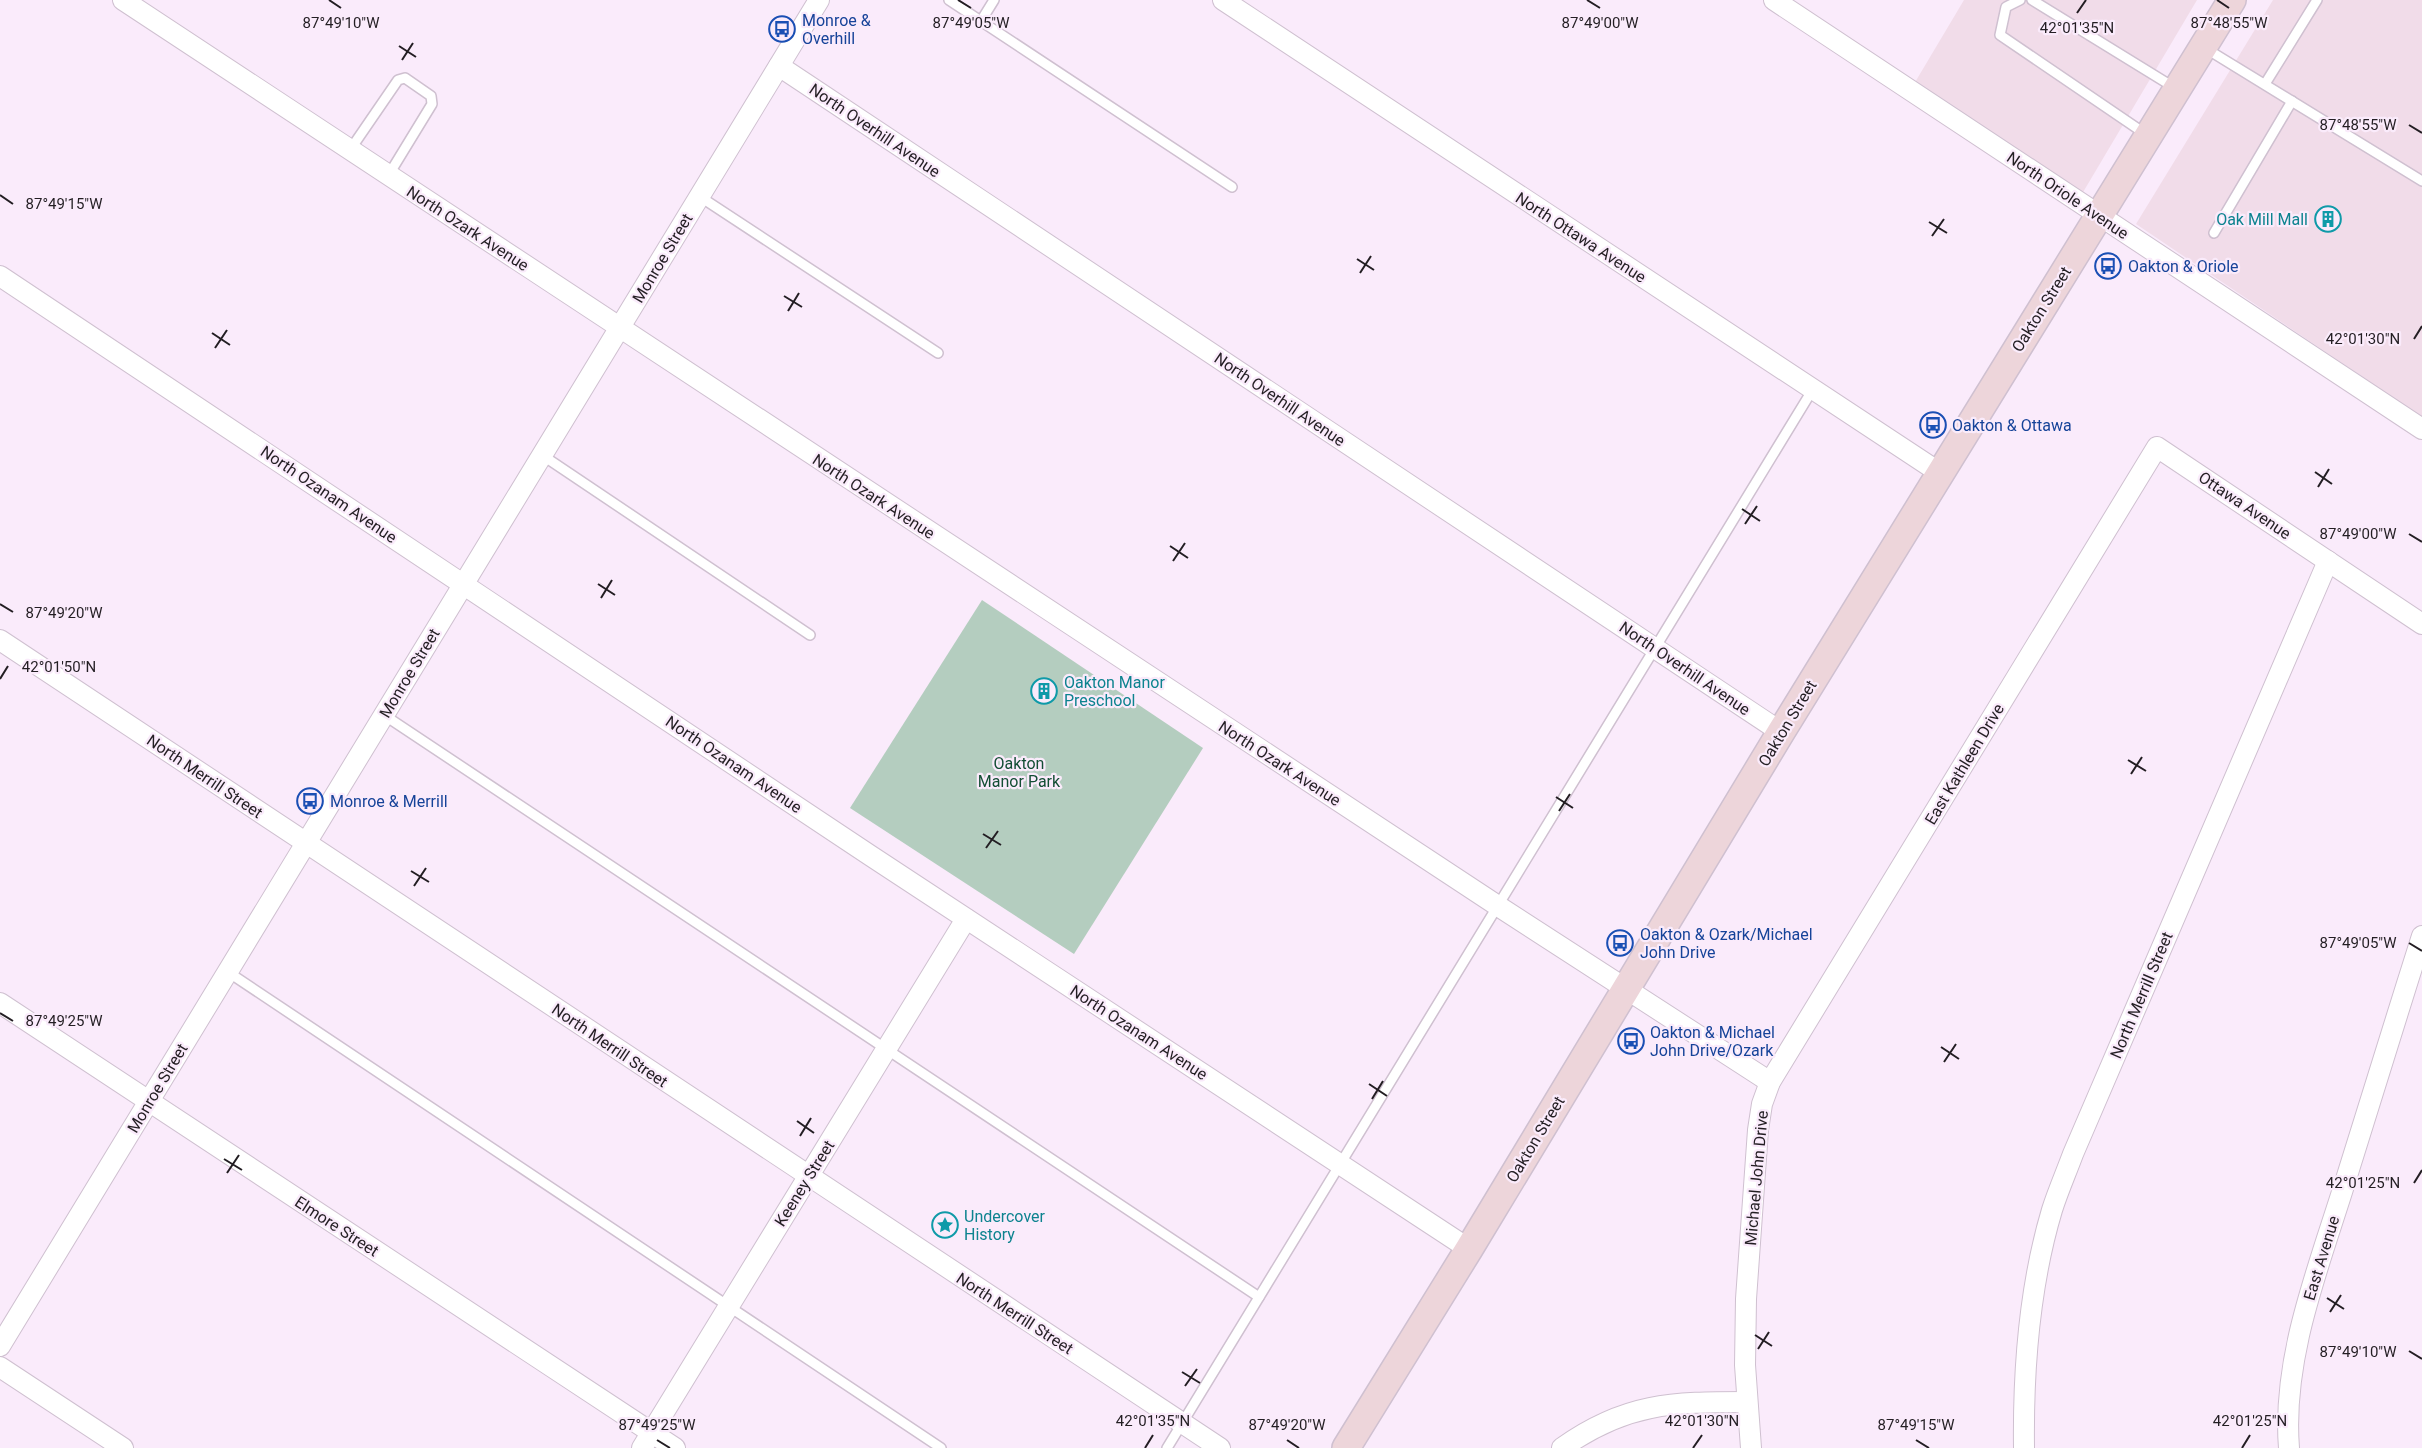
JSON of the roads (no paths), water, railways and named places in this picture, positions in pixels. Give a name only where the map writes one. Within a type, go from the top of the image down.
[{"type":"main road","name":"Oakton Street","points":[[1346,1448],[1781,732],[2232,0]]},
{"type":"street","name":"North Ozark Avenue","points":[[123,0],[1625,990]]},
{"type":"street","name":"Monroe Street","points":[[0,1346],[819,0]]},
{"type":"street","name":"North Ottawa Avenue","points":[[1223,0],[1940,473]]},
{"type":"street","name":"North Oriole Avenue","points":[[1780,2],[2098,216],[2422,429]]},
{"type":"street","name":"North Overhill Avenue","points":[[779,66],[1781,732]]},
{"type":"street","name":"North Ozanam Avenue","points":[[0,276],[966,919],[1469,1249]]},
{"type":"street","name":"Ottawa Avenue","points":[[2157,447],[2422,624]]},
{"type":"street","name":"East Kathleen Drive","points":[[1770,1082],[2157,447]]},
{"type":"street","name":"North Merrill Street","points":[[2024,1448],[2024,1393],[2028,1337],[2038,1274],[2052,1211],[2073,1154],[2328,561]]},
{"type":"street","name":"North Merrill Street","points":[[0,640],[1220,1448]]},
{"type":"street","name":"Keeney Street","points":[[647,1440],[966,919]]},
{"type":"street","name":"East Avenue","points":[[2289,1448],[2287,1427],[2290,1392],[2304,1316],[2422,936]]},
{"type":"street","points":[[1625,990],[1770,1082]]},
{"type":"street","name":"Elmore Street","points":[[0,1003],[647,1440],[675,1448]]},
{"type":"street","name":"Michael John Drive","points":[[1751,1448],[1747,1402],[1746,1321],[1758,1130],[1762,1104],[1770,1082]]},
{"type":"street","points":[[0,1367],[123,1448]]},
{"type":"street","points":[[1562,1448],[1584,1432],[1612,1419],[1653,1407],[1684,1402],[1747,1402]]},
{"type":"lane","points":[[949,0],[1232,186]]},
{"type":"lane","points":[[981,21],[994,0]]},
{"type":"lane","points":[[2020,0],[2006,7],[2000,35],[2148,135]]},
{"type":"lane","points":[[2032,0],[2177,89]]},
{"type":"lane","points":[[2265,84],[2317,0]]},
{"type":"lane","points":[[2203,46],[2422,181]]},
{"type":"lane","points":[[350,150],[398,80],[405,78],[431,96],[432,105],[388,176]]},
{"type":"lane","points":[[2214,233],[2292,101]]},
{"type":"lane","points":[[699,196],[938,353]]},
{"type":"lane","points":[[1167,1448],[1813,389]]},
{"type":"lane","points":[[542,454],[810,635]]},
{"type":"lane","points":[[384,715],[1259,1297]]},
{"type":"lane","points":[[228,972],[941,1448]]},
{"type":"place","name":"Monroe & Overhill","points":[[782,29]]},
{"type":"place","name":"Oak Mill Mall","points":[[2328,219]]},
{"type":"place","name":"Oakton & Oriole","points":[[2108,266]]},
{"type":"place","name":"Oakton & Ottawa","points":[[1933,425]]},
{"type":"place","name":"Oakton Manor Preschool","points":[[1044,691]]},
{"type":"place","name":"Monroe & Merrill","points":[[310,801]]},
{"type":"place","name":"Oakton & Ozark/Michael John Drive","points":[[1620,943]]},
{"type":"place","name":"Oakton & Michael John Drive/Ozark","points":[[1631,1041]]},
{"type":"place","name":"Undercover History","points":[[945,1225]]},
{"type":"park label","name":"Oakton Manor Park","points":[[1019,772]]}]
